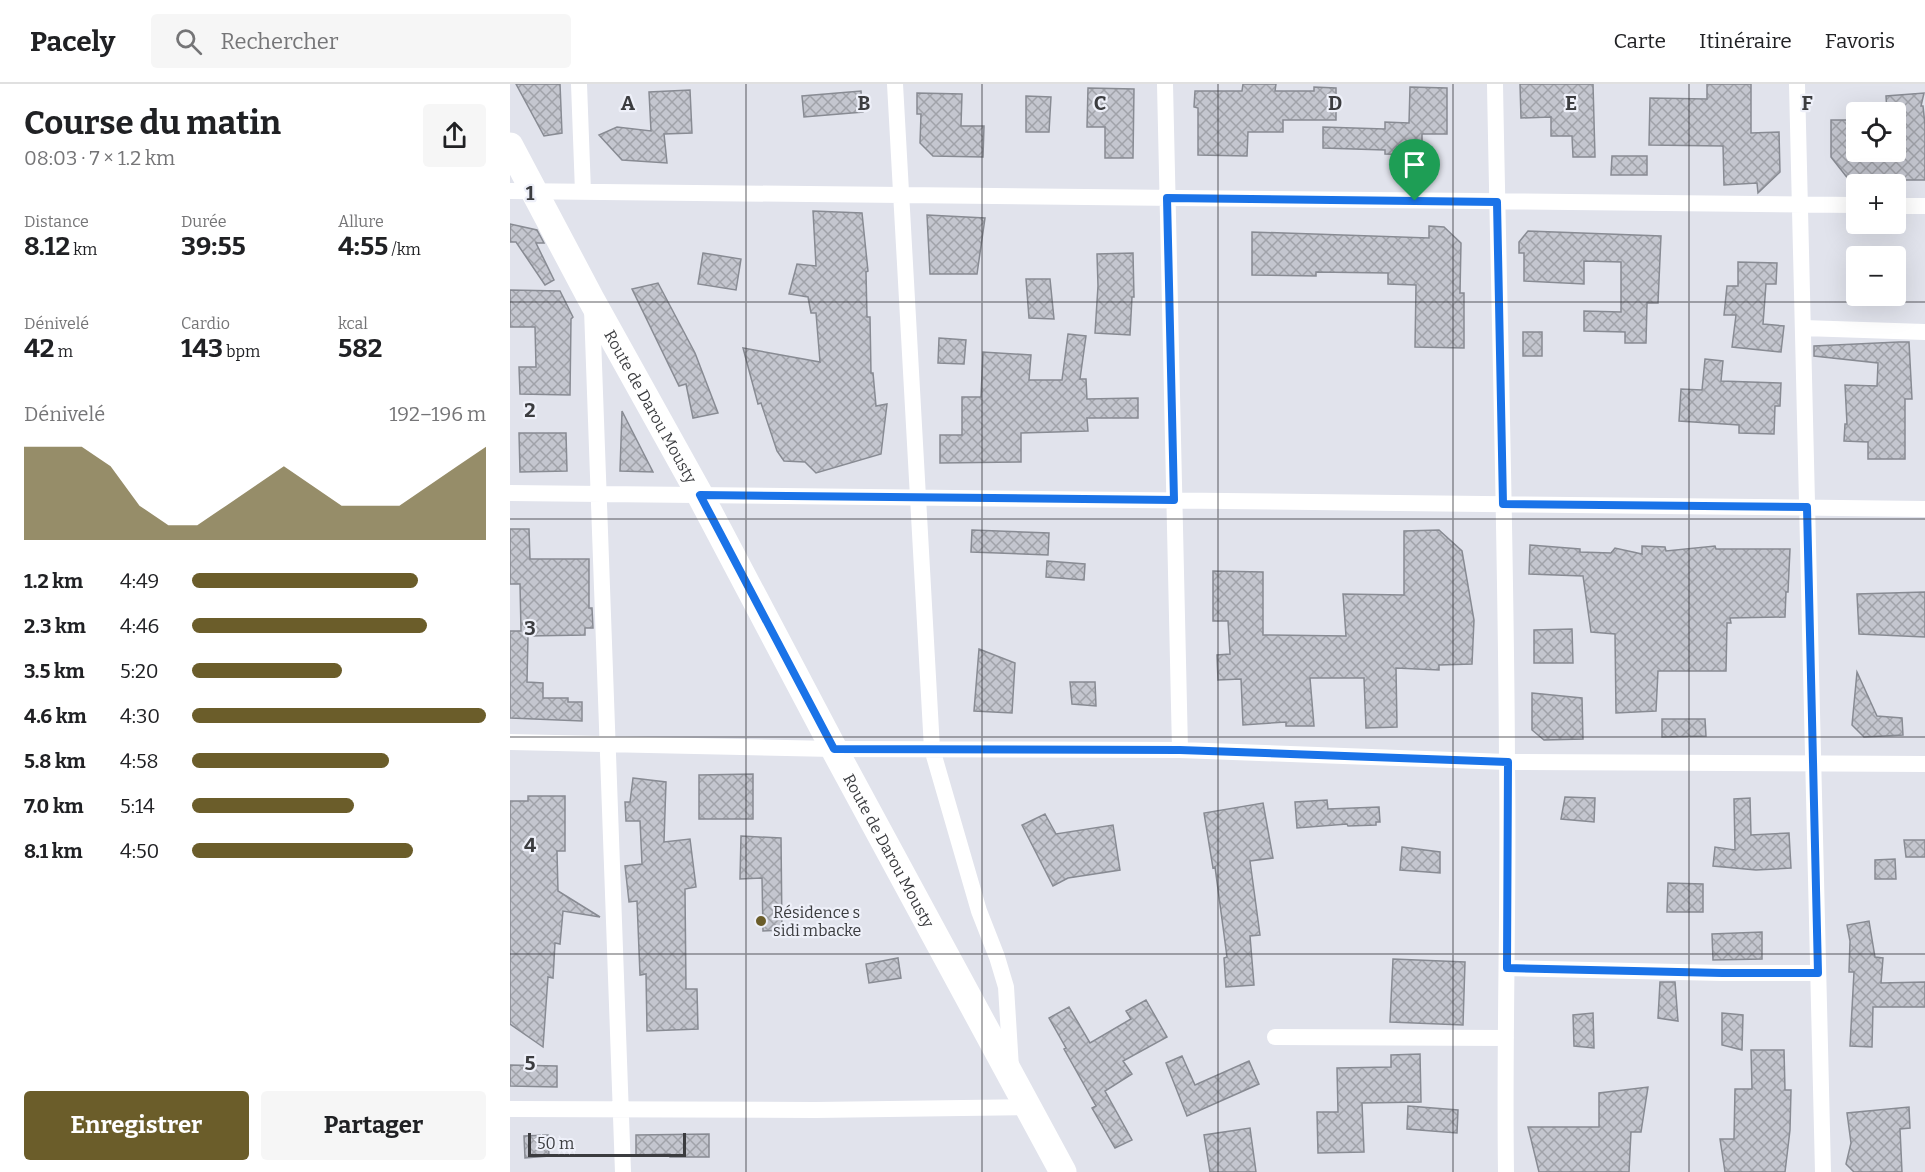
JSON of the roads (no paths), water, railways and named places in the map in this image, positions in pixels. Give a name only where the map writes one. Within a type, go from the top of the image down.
[{"type":"main road","name":"Route de Darou Mousty","points":[[510,146],[522,192],[591,299],[700,495],[834,749],[1063,1172]]},
{"type":"street","points":[[579,84],[583,192]]},
{"type":"street","points":[[895,84],[932,749],[979,911],[1006,987],[1012,1078]]},
{"type":"street","points":[[1165,84],[1180,750]]},
{"type":"street","points":[[1495,84],[1508,762],[1506,1172]]},
{"type":"street","points":[[1797,84],[1823,1172]]},
{"type":"street","points":[[522,192],[1846,205]]},
{"type":"street","points":[[1906,206],[1925,206]]},
{"type":"street","points":[[591,299],[623,1172]]},
{"type":"street","points":[[1803,328],[1925,332]]},
{"type":"street","points":[[510,493],[1925,509]]},
{"type":"street","points":[[510,742],[834,749],[1180,750],[1508,762],[1925,764]]},
{"type":"street","points":[[1507,968],[1818,973]]},
{"type":"street","points":[[1275,1037],[1506,1038]]},
{"type":"street","points":[[510,1109],[815,1110],[1027,1107]]},
{"type":"place","name":"Résidence s sidi mbacke","points":[[761,921]]}]
